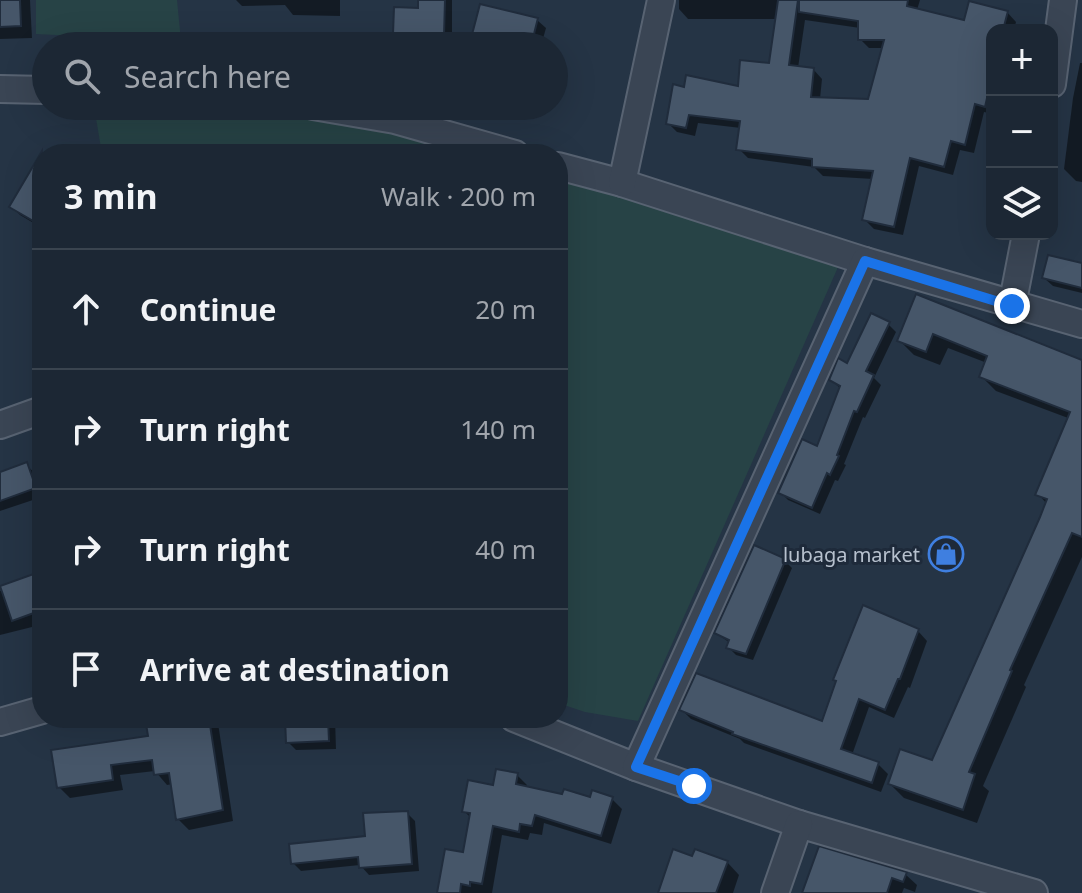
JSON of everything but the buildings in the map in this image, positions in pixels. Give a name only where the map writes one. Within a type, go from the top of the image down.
[{"type":"street","points":[[622,183],[661,0]]},
{"type":"street","points":[[1058,38],[1063,0]]},
{"type":"street","points":[[0,89],[32,90]]},
{"type":"street","points":[[395,120],[480,144]]},
{"type":"street","points":[[568,169],[1012,306],[1082,324]]},
{"type":"street","points":[[1012,306],[1025,240]]},
{"type":"street","points":[[636,767],[865,261]]},
{"type":"street","points":[[0,425],[32,414]]},
{"type":"street","points":[[0,722],[32,713]]},
{"type":"street","points":[[539,728],[636,767],[799,824],[1034,893]]},
{"type":"street","points":[[775,893],[799,824]]},
{"type":"green space","points":[[36,0],[177,0],[180,32],[36,32]]},
{"type":"green space","points":[[96,120],[378,120],[465,144],[100,144]]},
{"type":"green space","points":[[568,172],[846,249],[638,721],[568,706]]},
{"type":"place","name":"lubaga market","points":[[946,554]]},
{"type":"route","points":[[694,786],[636,767],[865,261],[1012,306]]}]
